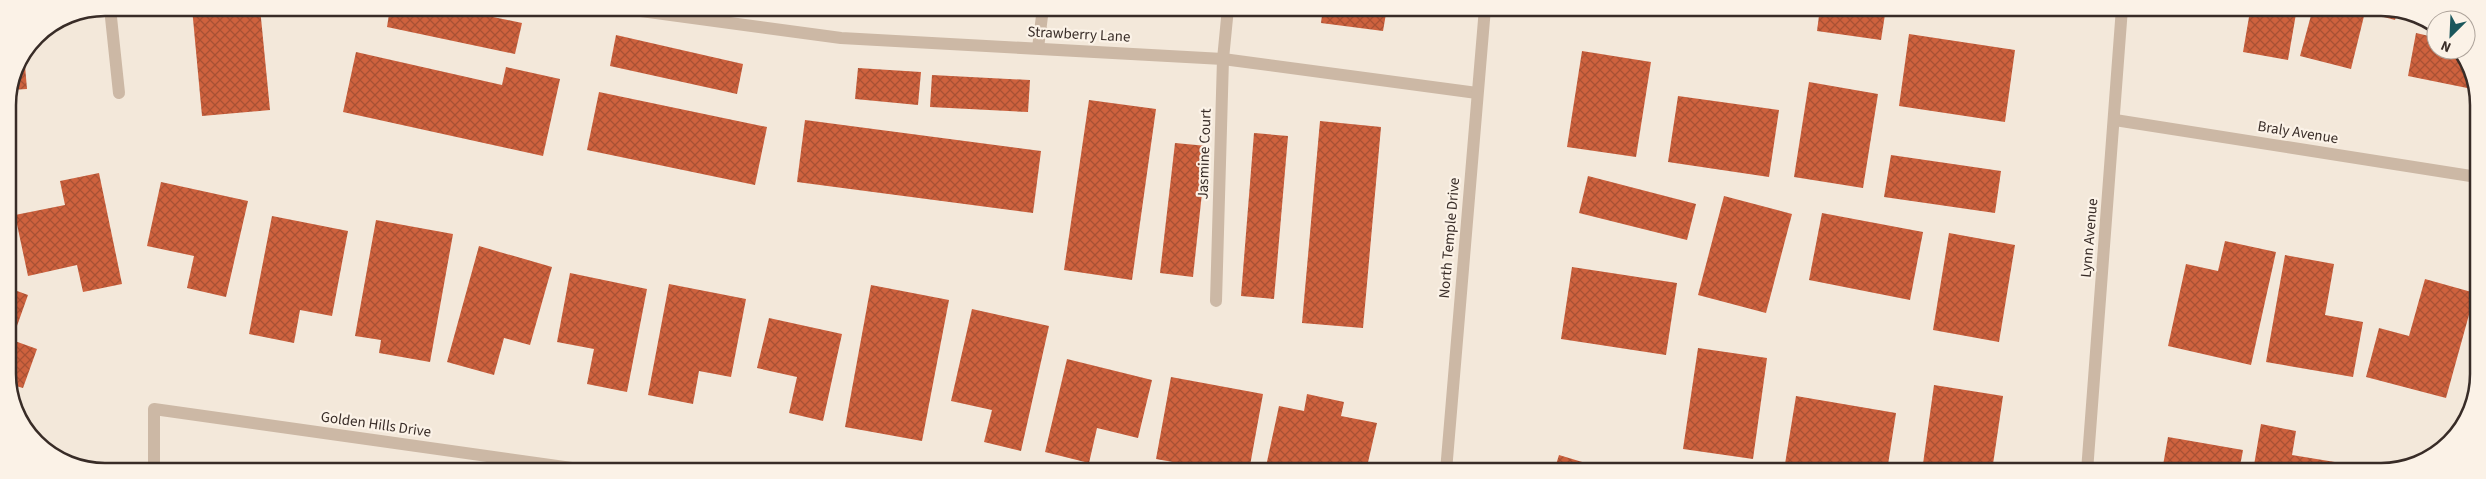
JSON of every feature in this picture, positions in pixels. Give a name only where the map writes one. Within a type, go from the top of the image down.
[{"type":"street","points":[[111,16],[119,92]]},
{"type":"street","name":"Strawberry Lane","points":[[678,16],[841,38],[1222,59],[1477,93]]},
{"type":"street","points":[[1038,48],[1042,16]]},
{"type":"street","name":"Jasmine Court","points":[[1216,301],[1222,59],[1227,16]]},
{"type":"street","name":"North Temple Drive","points":[[1447,463],[1484,16]]},
{"type":"street","name":"Lynn Avenue","points":[[2087,463],[2115,120],[2122,16]]},
{"type":"street","name":"Braly Avenue","points":[[2115,120],[2470,176]]},
{"type":"street","name":"Golden Hills Drive","points":[[154,463],[154,409],[536,463]]},
{"type":"building","points":[[193,16],[261,16],[270,110],[202,116]]},
{"type":"building","points":[[389,16],[488,16],[522,23],[515,54],[387,27]]},
{"type":"building","points":[[1322,16],[1386,16],[1383,31],[1321,23]]},
{"type":"building","points":[[1819,16],[1885,16],[1881,40],[1817,31]]},
{"type":"building","points":[[2242,16],[2296,16],[2288,60],[2243,52],[2249,17]]},
{"type":"building","points":[[2311,16],[2364,16],[2351,69],[2300,56]]},
{"type":"building","points":[[2380,16],[2396,18],[2395,20]]},
{"type":"building","points":[[2416,33],[2426,35],[2426,60],[2457,60],[2468,88],[2408,76]]},
{"type":"building","points":[[1909,34],[2015,50],[2005,122],[1899,106]]},
{"type":"building","points":[[616,35],[743,64],[737,94],[610,66]]},
{"type":"building","points":[[1582,51],[1651,62],[1636,157],[1567,147]]},
{"type":"building","points":[[356,52],[502,85],[506,67],[560,79],[543,156],[343,112]]},
{"type":"building","points":[[25,67],[27,89],[18,90]]},
{"type":"building","points":[[858,68],[921,72],[918,105],[855,99]]},
{"type":"building","points":[[932,75],[1030,80],[1028,112],[930,107]]},
{"type":"building","points":[[1809,82],[1878,94],[1863,188],[1794,177]]},
{"type":"building","points":[[599,92],[767,127],[755,185],[587,150]]},
{"type":"building","points":[[1678,96],[1779,110],[1769,177],[1668,162]]},
{"type":"building","points":[[1089,100],[1156,109],[1132,280],[1064,270]]},
{"type":"building","points":[[805,120],[1041,151],[1033,213],[797,182]]},
{"type":"building","points":[[1320,121],[1381,127],[1363,328],[1302,323]]},
{"type":"building","points":[[1254,133],[1288,136],[1274,299],[1241,296]]},
{"type":"building","points":[[1175,143],[1207,146],[1193,277],[1160,273]]},
{"type":"building","points":[[1891,155],[2001,171],[1995,213],[1884,197]]},
{"type":"building","points":[[99,173],[122,284],[83,292],[77,265],[28,276],[16,215],[65,205],[60,181]]},
{"type":"building","points":[[1588,176],[1696,204],[1687,240],[1579,213]]},
{"type":"building","points":[[161,182],[248,201],[226,297],[187,288],[194,256],[147,246]]},
{"type":"building","points":[[1724,196],[1792,214],[1766,313],[1698,295]]},
{"type":"building","points":[[1822,213],[1923,232],[1910,300],[1809,280]]},
{"type":"building","points":[[272,216],[348,231],[332,316],[300,310],[294,343],[249,334]]},
{"type":"building","points":[[376,220],[453,234],[430,362],[379,353],[381,340],[355,336]]},
{"type":"building","points":[[1949,233],[2015,245],[1999,342],[1933,330]]},
{"type":"building","points":[[2225,241],[2276,252],[2251,365],[2168,346],[2186,264],[2218,271]]},
{"type":"building","points":[[479,246],[552,267],[530,345],[504,338],[494,375],[447,362]]},
{"type":"building","points":[[2285,255],[2334,264],[2325,315],[2363,322],[2353,377],[2266,362]]},
{"type":"building","points":[[1572,267],[1677,283],[1666,355],[1561,339]]},
{"type":"building","points":[[570,273],[647,289],[627,392],[587,384],[594,349],[557,342]]},
{"type":"building","points":[[2425,279],[2470,292],[2470,311],[2446,398],[2366,377],[2379,328],[2409,336]]},
{"type":"building","points":[[669,284],[746,299],[731,377],[699,371],[693,404],[648,395]]},
{"type":"building","points":[[871,285],[949,300],[922,441],[845,427]]},
{"type":"building","points":[[16,291],[28,295],[16,329]]},
{"type":"building","points":[[972,309],[1049,326],[1021,451],[984,442],[992,410],[951,401]]},
{"type":"building","points":[[769,318],[842,334],[823,421],[789,413],[797,377],[757,368]]},
{"type":"building","points":[[16,341],[37,349],[23,388],[17,385]]},
{"type":"building","points":[[1698,348],[1767,358],[1753,459],[1683,449]]},
{"type":"building","points":[[1067,359],[1152,380],[1138,438],[1097,428],[1089,463],[1045,452]]},
{"type":"building","points":[[1171,377],[1263,394],[1250,463],[1178,463],[1156,459]]},
{"type":"building","points":[[1934,385],[2003,396],[1993,463],[1923,463]]},
{"type":"building","points":[[1307,394],[1344,402],[1341,416],[1377,423],[1368,463],[1267,463],[1279,406],[1304,411]]},
{"type":"building","points":[[1796,396],[1896,413],[1888,463],[1785,463]]},
{"type":"building","points":[[2261,424],[2296,431],[2292,455],[2341,463],[2254,463]]},
{"type":"building","points":[[2168,437],[2243,450],[2241,463],[2163,463]]},
{"type":"building","points":[[1559,455],[1586,463],[1556,463]]}]
